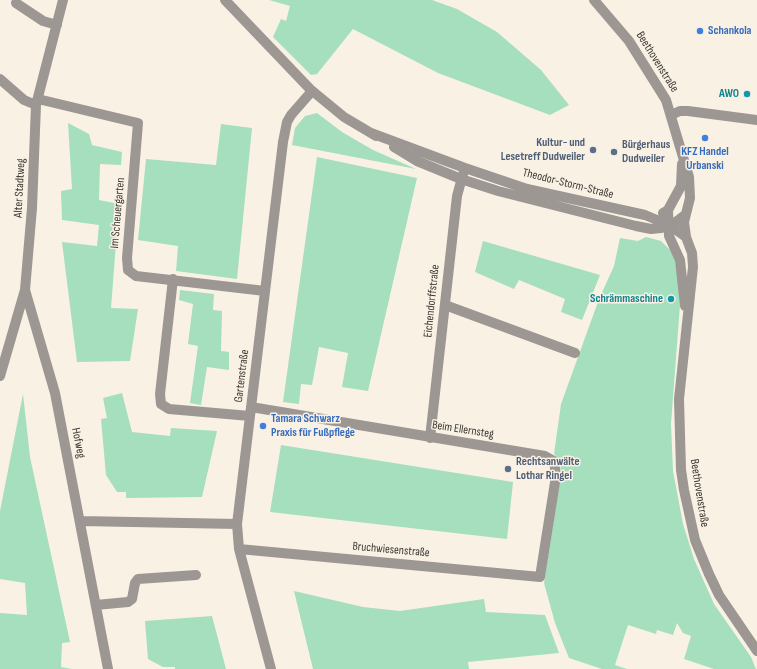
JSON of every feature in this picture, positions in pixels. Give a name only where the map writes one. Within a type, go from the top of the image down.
[{"type":"street","name":"Alter Stadtweg","points":[[0,376],[25,290],[32,208],[37,102],[63,0]]},
{"type":"street","name":"Theodor-Storm-Straße","points":[[225,0],[312,91],[344,117],[417,161],[461,179],[538,202],[642,227]]},
{"type":"street","name":"Beethovenstraße","points":[[594,0],[613,20],[641,57],[666,100],[690,185],[690,198],[684,215],[686,237],[692,253],[693,267],[686,322],[679,424],[681,470],[689,522],[701,557],[712,581],[757,651]]},
{"type":"street","points":[[16,2],[44,21],[57,25]]},
{"type":"street","points":[[0,79],[24,100],[37,102]]},
{"type":"street","name":"Gartenstraße","points":[[271,669],[239,549],[237,524],[284,134],[292,115],[312,91]]},
{"type":"street","name":"Im Scheuergarten","points":[[37,102],[138,123],[127,258],[128,270],[136,276],[173,279],[265,291]]},
{"type":"street","points":[[671,115],[680,111],[688,111],[757,120]]},
{"type":"street","name":"Theodor-Storm-Straße","points":[[371,133],[465,168],[538,192],[645,215],[669,225]]},
{"type":"street","name":"Beethovenstraße","points":[[680,148],[683,172],[681,186],[668,210],[671,242],[680,260],[686,322]]},
{"type":"street","name":"Eichendorffstraße","points":[[430,438],[457,196],[465,168]]},
{"type":"street","points":[[645,215],[662,214],[668,210]]},
{"type":"street","points":[[642,227],[651,229],[669,225],[684,215]]},
{"type":"street","points":[[669,225],[686,237]]},
{"type":"street","points":[[642,227],[665,236],[671,242]]},
{"type":"street","name":"Beim Ellernsteg","points":[[173,279],[160,394],[161,404],[169,409],[250,412],[545,456],[554,461],[556,476],[540,577]]},
{"type":"street","name":"Hofweg","points":[[25,290],[55,393],[108,669]]},
{"type":"street","points":[[445,305],[575,353]]},
{"type":"street","points":[[80,521],[237,524]]},
{"type":"street","name":"Bruchwiesenstraße","points":[[239,549],[540,577]]},
{"type":"street","points":[[96,605],[128,602],[132,599],[135,583],[138,579],[196,575]]},
{"type":"green space","points":[[269,0],[432,0],[457,9],[497,32],[541,70],[569,105],[550,115],[438,73],[353,29],[317,74],[311,75],[273,37],[281,19],[286,21],[290,6]]},
{"type":"green space","points":[[317,113],[342,132],[373,150],[416,169],[292,145],[295,128],[305,116]]},
{"type":"green space","points":[[68,123],[89,134],[92,145],[122,152],[121,165],[100,164],[99,200],[119,204],[111,308],[138,309],[130,361],[77,362],[62,242],[97,246],[99,225],[62,220],[61,191],[72,189]]},
{"type":"green space","points":[[221,124],[252,128],[237,279],[176,271],[178,246],[138,240],[146,159],[216,165]]},
{"type":"green space","points":[[317,157],[417,178],[368,391],[342,387],[348,353],[319,347],[312,385],[301,384],[299,404],[283,402]]},
{"type":"green space","points":[[646,237],[661,241],[672,252],[675,259],[679,289],[680,305],[671,424],[673,471],[683,524],[694,559],[714,604],[751,657],[756,669],[714,669],[684,659],[691,636],[683,633],[677,623],[673,635],[657,630],[656,634],[628,625],[615,665],[627,669],[602,669],[569,658],[555,623],[544,583],[561,474],[560,460],[554,454],[561,404],[599,299],[614,266],[620,238],[638,241]]},
{"type":"green space","points":[[483,241],[600,275],[582,320],[561,312],[565,299],[519,280],[514,289],[475,272]]},
{"type":"green space","points":[[180,290],[214,294],[213,310],[222,311],[221,351],[229,352],[229,370],[207,367],[201,405],[190,403],[198,346],[188,344],[193,304],[179,300]]},
{"type":"green space","points":[[122,393],[132,432],[170,436],[171,428],[217,431],[202,497],[126,498],[126,492],[117,492],[106,475],[101,419],[107,418],[103,398]]},
{"type":"green space","points":[[23,394],[30,457],[70,642],[62,643],[61,667],[72,669],[0,669],[0,613],[27,615],[25,583],[0,579],[0,511]]},
{"type":"green space","points":[[281,445],[513,482],[507,539],[270,512]]},
{"type":"green space","points":[[294,591],[363,607],[400,611],[484,599],[486,612],[545,615],[559,653],[468,662],[469,669],[313,669]]},
{"type":"green space","points":[[212,616],[226,669],[175,669],[175,667],[163,667],[148,659],[145,621]]},
{"type":"place","name":"Schankola","points":[[700,31]]},
{"type":"place","name":"AWO","points":[[747,94]]},
{"type":"place","name":"KFZ Handel Urbanski","points":[[705,138]]},
{"type":"place","name":"Kultur- und Lesetreff Dudweiler","points":[[593,150]]},
{"type":"place","name":"Bürgerhaus Dudweiler","points":[[614,152]]},
{"type":"place","name":"Schrämmaschine","points":[[671,299]]},
{"type":"place","name":"Tamara Schwarz Praxis für Fußpflege","points":[[263,426]]},
{"type":"place","name":"Rechtsanwälte Lothar Ringel","points":[[508,469]]}]
